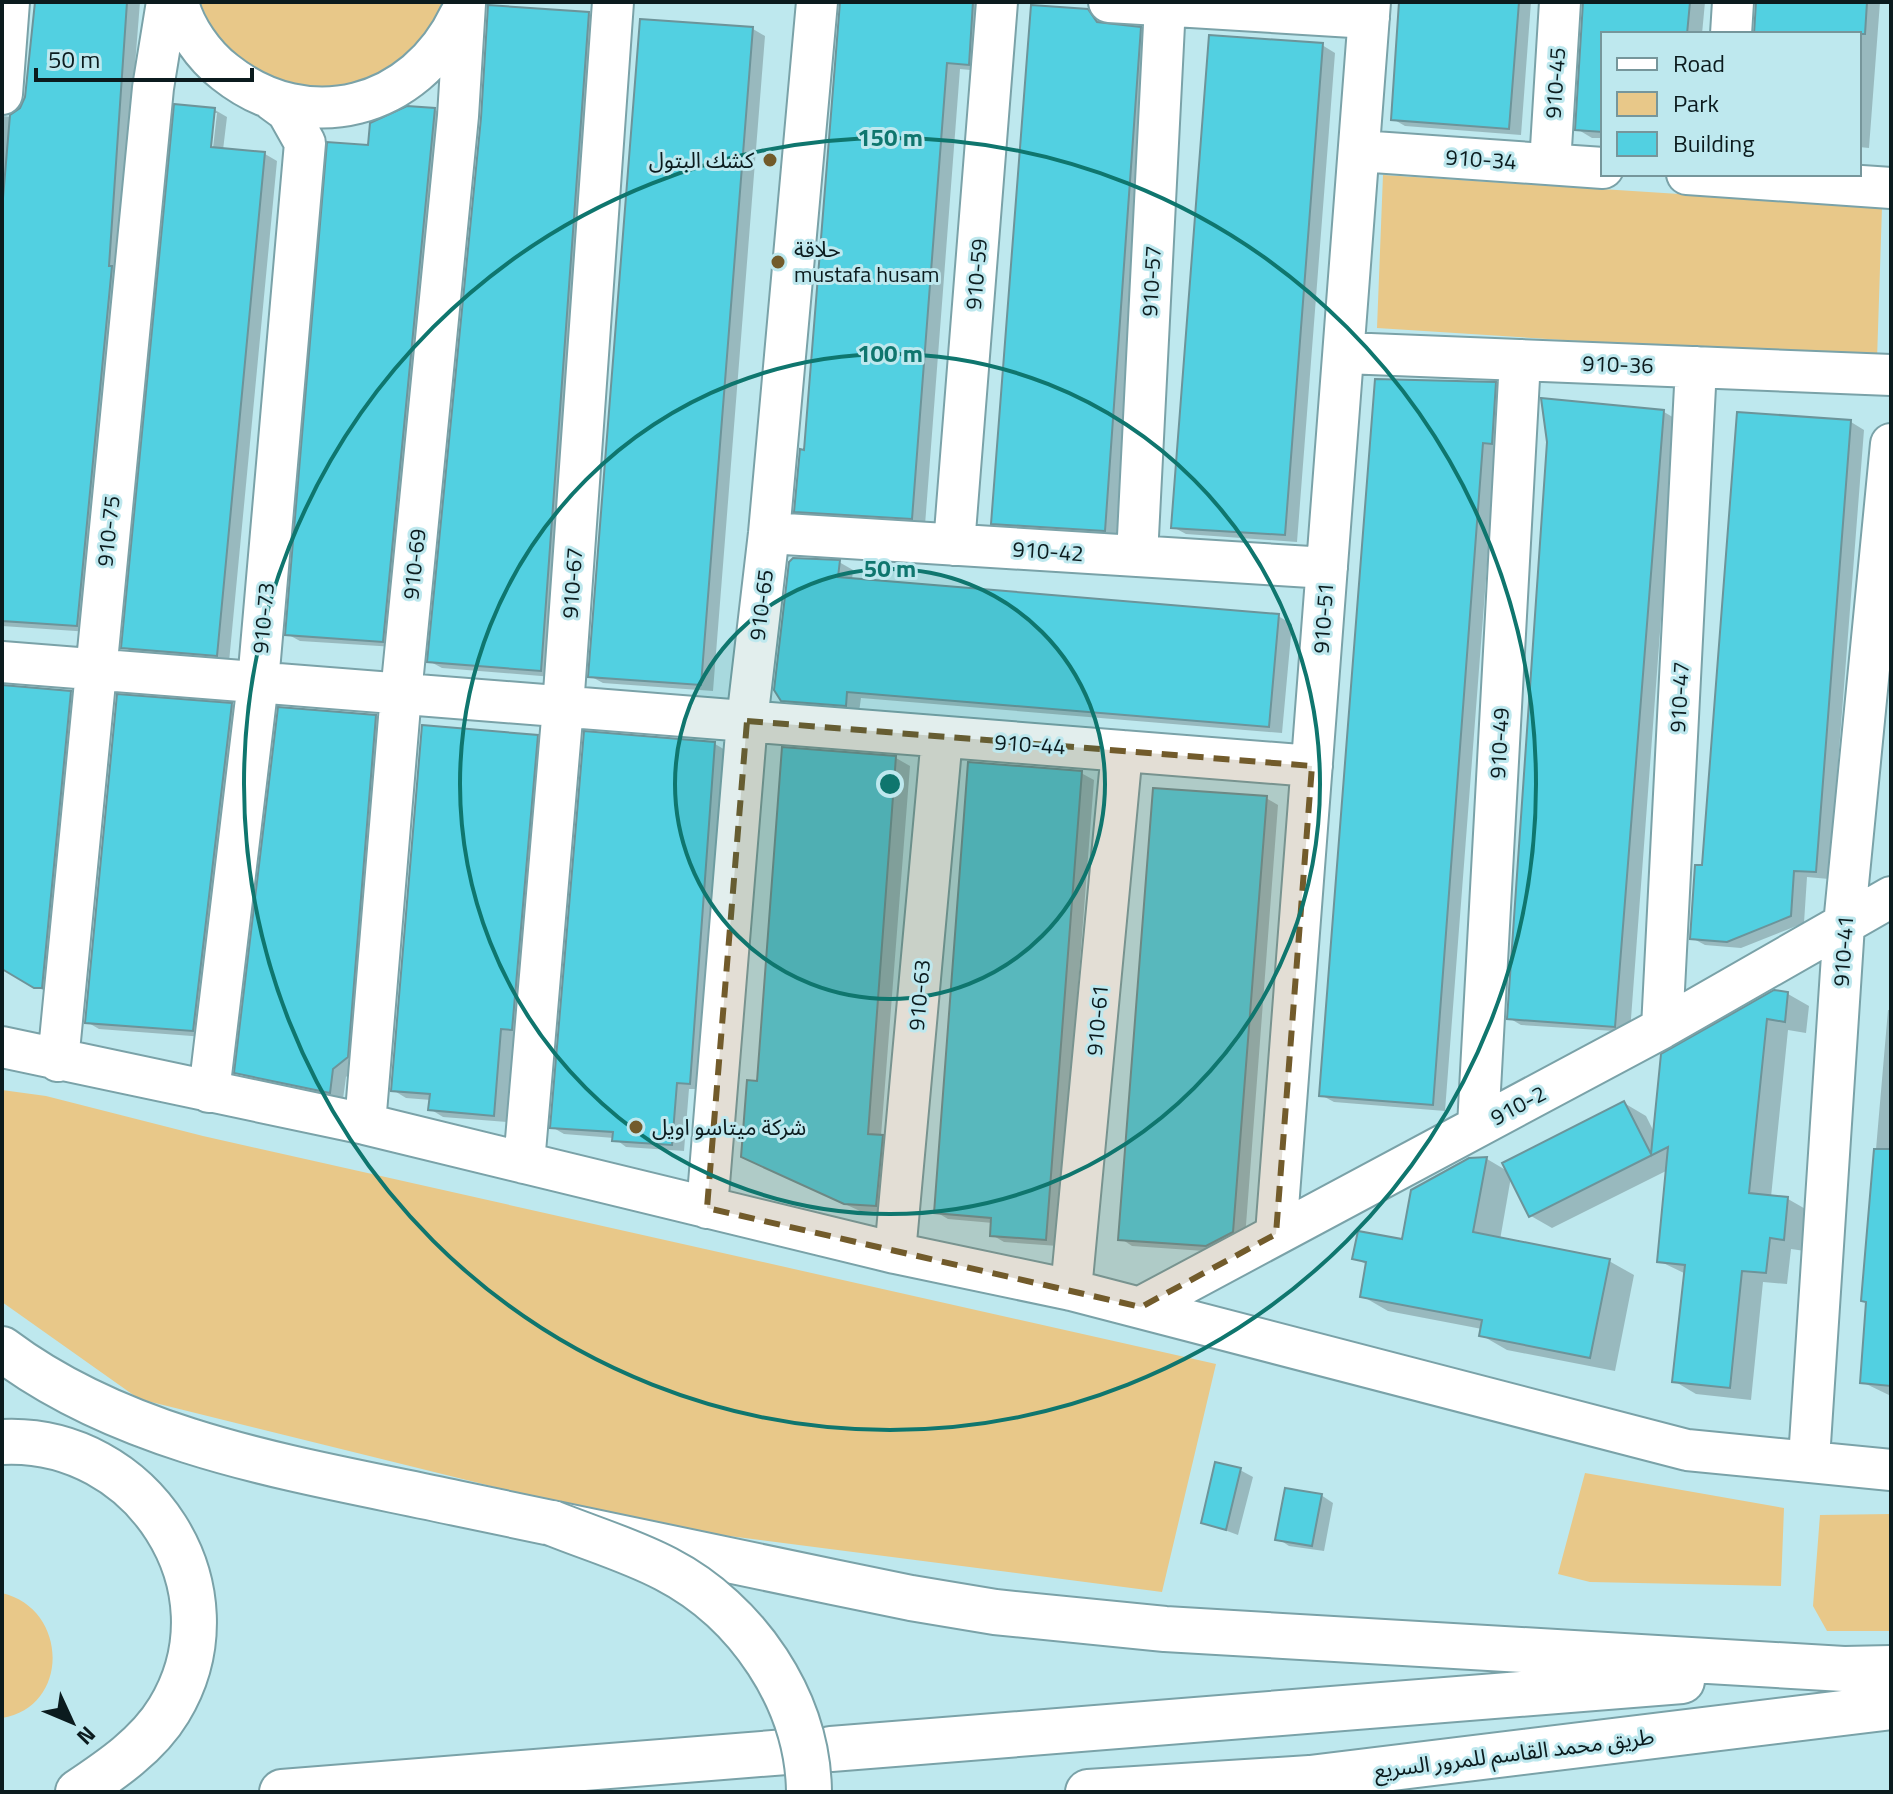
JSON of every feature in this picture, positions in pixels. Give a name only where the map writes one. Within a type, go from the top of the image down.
[{"type":"highway","points":[[2,1349],[64,1388],[122,1415],[182,1436],[304,1470],[995,1612],[1165,1629],[1844,1669]]},
{"type":"highway","points":[[2,1442],[57,1449],[97,1464],[132,1488],[161,1520],[181,1554],[193,1591],[194,1632],[186,1673],[157,1728],[132,1752],[78,1792]]},
{"type":"highway","points":[[552,1523],[665,1569],[700,1590],[743,1629],[766,1659],[786,1697],[805,1749],[809,1792]]},
{"type":"highway","points":[[831,1749],[1844,1669],[1891,1668]]},
{"type":"highway","name":"طريق محمد القاسم للمرور السريع","points":[[1088,1792],[1310,1778],[1891,1707]]},
{"type":"highway","points":[[282,1792],[786,1752]]},
{"type":"street","points":[[2,94],[9,2]]},
{"type":"street","name":"910-75","points":[[58,1061],[154,81],[167,2]]},
{"type":"street","points":[[178,2],[195,38],[216,65],[242,86],[287,111],[305,143],[328,116],[344,106]]},
{"type":"street","name":"910-67","points":[[524,1163],[563,707],[613,2]]},
{"type":"street","name":"910-65","points":[[707,1208],[747,721],[769,533],[817,2]]},
{"type":"street","name":"910-59","points":[[954,545],[997,2]]},
{"type":"street","points":[[1109,2],[1370,10]]},
{"type":"street","name":"910-45","points":[[1550,164],[1560,2]]},
{"type":"street","points":[[1731,32],[1733,2]]},
{"type":"street","points":[[404,84],[437,53],[465,3]]},
{"type":"street","name":"910-69","points":[[365,1124],[401,694],[458,116],[465,3]]},
{"type":"street","name":"910-57","points":[[1137,556],[1165,5]]},
{"type":"street","name":"910-51","points":[[1276,1234],[1370,10]]},
{"type":"street","points":[[154,81],[182,67],[216,65]]},
{"type":"street","points":[[272,100],[320,108],[344,106],[375,98],[417,80],[443,88],[458,116]]},
{"type":"street","name":"910-73","points":[[209,1092],[258,682],[305,143]]},
{"type":"street","name":"910-34","points":[[1359,151],[1601,168]]},
{"type":"street","points":[[1723,176],[1891,188]]},
{"type":"street","name":"910-36","points":[[1345,353],[1891,375]]},
{"type":"street","name":"910-49","points":[[1478,1126],[1520,360]]},
{"type":"street","name":"910-47","points":[[1662,1028],[1696,367]]},
{"type":"street","name":"910-41","points":[[1809,1459],[1844,925],[1891,444]]},
{"type":"street","name":"910-42","points":[[769,533],[1327,568]]},
{"type":"street","name":"910-44","points":[[2,662],[1312,766]]},
{"type":"street","name":"910-63","points":[[895,1253],[942,737]]},
{"type":"street","name":"910-61","points":[[1071,1290],[1122,751]]},
{"type":"street","name":"910-2","points":[[1141,1307],[1662,1028],[1891,897]]},
{"type":"street","points":[[2,1047],[365,1124],[895,1253],[1071,1290],[1687,1450],[1809,1459],[1891,1470]]},
{"type":"highlighted area","points":[[747,721],[1312,766],[1276,1234],[1141,1307],[707,1208]]},
{"type":"green space","points":[[200,2],[442,2],[424,36],[390,68],[370,80],[347,87],[324,89],[301,88],[278,82],[236,58],[224,46]]},
{"type":"green space","points":[[1383,175],[1882,207],[1877,360],[1377,328]]},
{"type":"green space","points":[[2,1090],[46,1096],[203,1136],[1216,1364],[1162,1592],[652,1526],[139,1399],[2,1302]]},
{"type":"green space","points":[[1585,1473],[1784,1508],[1781,1586],[1590,1582],[1558,1574]]},
{"type":"green space","points":[[1891,1514],[1891,1631],[1827,1631],[1813,1606],[1820,1515]]},
{"type":"green space","points":[[2,1593],[24,1603],[40,1618],[49,1637],[53,1657],[50,1678],[40,1696],[24,1710],[2,1718]]},
{"type":"building","points":[[35,2],[127,2],[109,266],[112,266],[77,626],[2,621],[2,210],[10,115],[20,108],[25,97]]},
{"type":"building","points":[[840,2],[973,2],[969,65],[947,63],[912,519],[794,512],[800,449],[804,450]]},
{"type":"building","points":[[1399,2],[1519,2],[1509,129],[1391,120]]},
{"type":"building","points":[[1583,2],[1690,2],[1687,32],[1601,32],[1601,132],[1575,130]]},
{"type":"building","points":[[1756,2],[1867,2],[1865,34],[1754,32]]},
{"type":"building","points":[[488,5],[589,12],[541,671],[427,662],[481,118]]},
{"type":"building","points":[[1031,5],[1088,9],[1097,22],[1141,27],[1105,531],[991,524]]},
{"type":"building","points":[[640,19],[753,27],[701,685],[588,677]]},
{"type":"building","points":[[1209,35],[1323,43],[1285,535],[1171,528]]},
{"type":"building","points":[[174,104],[215,108],[211,147],[265,152],[217,656],[121,648]]},
{"type":"building","points":[[407,106],[435,108],[383,642],[285,635],[327,142],[368,145],[370,123]]},
{"type":"building","points":[[1375,379],[1496,382],[1492,444],[1483,443],[1433,1105],[1319,1096]]},
{"type":"building","points":[[1541,398],[1664,410],[1615,1027],[1507,1019],[1547,442]]},
{"type":"building","points":[[1737,412],[1851,420],[1816,872],[1794,871],[1791,916],[1727,942],[1690,939],[1695,865],[1702,865]]},
{"type":"building","points":[[793,558],[840,560],[838,577],[1279,614],[1269,727],[847,692],[846,706],[781,701],[774,690],[789,562]]},
{"type":"building","points":[[2,685],[71,691],[42,988],[34,988],[2,969]]},
{"type":"building","points":[[117,694],[232,703],[193,1031],[85,1023]]},
{"type":"building","points":[[278,707],[376,715],[348,1057],[333,1069],[330,1093],[234,1073]]},
{"type":"building","points":[[422,725],[538,735],[512,1030],[501,1029],[494,1116],[428,1110],[430,1094],[391,1091]]},
{"type":"building","points":[[584,731],[715,742],[690,1084],[677,1083],[672,1145],[612,1141],[613,1132],[550,1128]]},
{"type":"building","points":[[782,747],[896,756],[868,1134],[883,1135],[876,1206],[844,1204],[741,1157],[747,1080],[757,1081]]},
{"type":"building","points":[[968,762],[1082,771],[1046,1240],[990,1236],[991,1218],[934,1213]]},
{"type":"building","points":[[1153,788],[1267,796],[1233,1232],[1206,1246],[1118,1240]]},
{"type":"building","points":[[1774,990],[1788,992],[1785,1022],[1767,1019],[1749,1193],[1788,1197],[1784,1240],[1770,1238],[1766,1273],[1742,1271],[1730,1388],[1672,1382],[1685,1265],[1657,1262],[1668,1147],[1529,1217],[1502,1163],[1624,1101],[1651,1154],[1661,1054]]},
{"type":"building","points":[[1874,1149],[1891,1149],[1891,1386],[1860,1383],[1866,1302],[1861,1301]]},
{"type":"building","points":[[1487,1157],[1473,1232],[1610,1259],[1590,1358],[1479,1336],[1482,1320],[1360,1297],[1366,1262],[1352,1259],[1358,1231],[1402,1239],[1411,1190],[1469,1158]]},
{"type":"building","points":[[1215,1462],[1241,1468],[1226,1530],[1201,1523]]},
{"type":"building","points":[[1285,1488],[1322,1494],[1312,1546],[1275,1540]]},
{"type":"place","name":"كشك البتول","points":[[770,160]]},
{"type":"place","name":"حلاقة mustafa husam","points":[[778,262]]},
{"type":"place","name":"شركة ميتاسو اويل","points":[[636,1127]]}]
